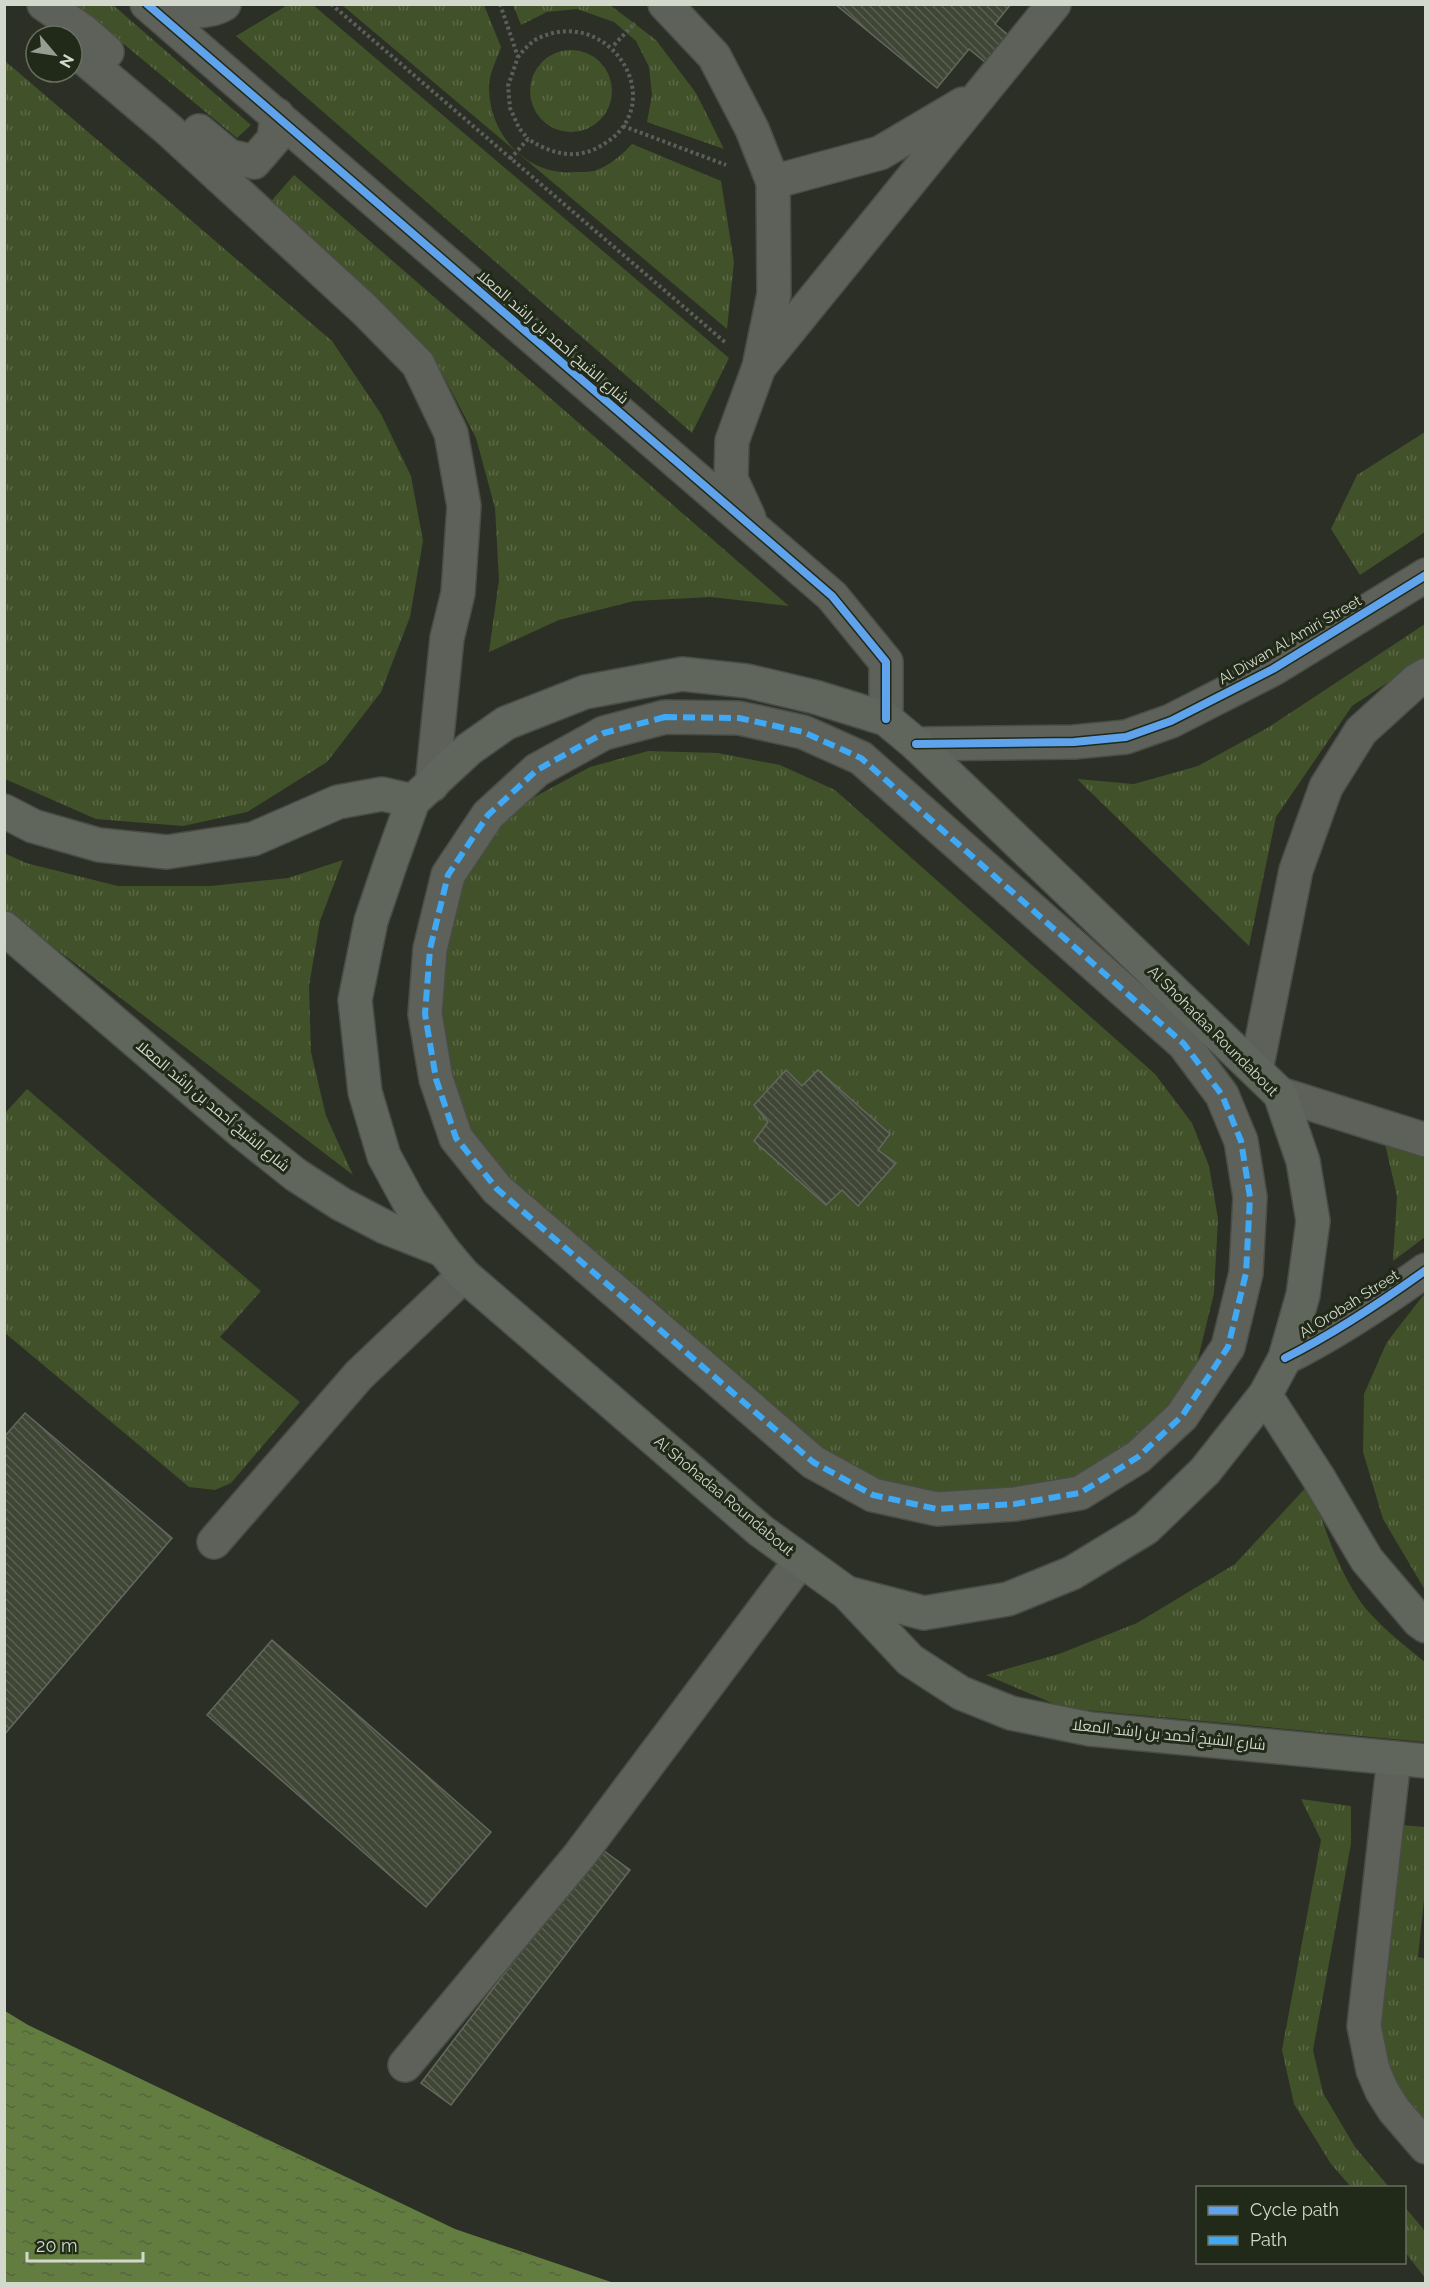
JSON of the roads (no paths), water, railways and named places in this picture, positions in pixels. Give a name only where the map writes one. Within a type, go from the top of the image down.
[{"type":"main road","name":"Al Shohadaa Roundabout","points":[[682,674],[747,681],[814,697],[886,719],[916,744],[1280,1094],[1303,1161],[1313,1221],[1303,1295],[1285,1358],[1265,1395],[1205,1471],[1146,1528],[1072,1573],[1008,1599],[924,1613],[847,1593],[761,1531],[464,1275],[409,1202],[384,1156],[364,1092],[356,1000],[371,921],[423,793],[469,749],[506,723],[585,692],[682,674]]},
{"type":"main road","points":[[4,811],[33,826],[99,845],[167,852],[253,838],[338,802],[382,794],[423,793]]},
{"type":"main road","name":"شارع الشيخ أحمد بن راشد المعلا","points":[[4,928],[242,1132],[296,1175],[341,1204],[385,1227],[443,1250]]},
{"type":"main road","points":[[1265,1395],[1318,1477],[1367,1560],[1425,1626]]},
{"type":"main road","name":"شارع الشيخ أحمد بن راشد المعلا","points":[[847,1593],[910,1660],[961,1693],[1011,1713],[1090,1729],[1410,1759]]},
{"type":"street","points":[[21,4],[44,24]]},
{"type":"street","points":[[44,4],[83,31],[229,156],[254,162],[274,139],[277,115]]},
{"type":"street","points":[[148,4],[172,11],[217,9],[224,4]]},
{"type":"street","name":"شارع الشيخ أحمد بن راشد المعلا","points":[[148,4],[832,596],[886,662],[886,719]]},
{"type":"street","points":[[665,4],[714,56],[752,129],[772,182],[774,294],[746,358],[732,441],[730,479],[755,531]]},
{"type":"street","points":[[746,358],[982,92],[1054,4]]},
{"type":"street","points":[[84,58],[169,130],[365,310],[418,364],[451,433],[464,506],[458,593],[447,638],[423,793]]},
{"type":"street","points":[[772,182],[880,153],[982,92]]},
{"type":"street","name":"Al Diwan Al Amiri Street","points":[[916,744],[1074,742],[1126,737],[1171,721],[1273,669],[1425,575]]},
{"type":"street","points":[[1256,1070],[1296,870],[1326,787],[1361,731],[1425,675]]},
{"type":"street","points":[[665,717],[739,718],[803,732],[861,758],[949,835],[1184,1044],[1222,1095],[1241,1141],[1250,1197],[1246,1273],[1228,1347],[1182,1416],[1138,1457],[1080,1493],[1015,1504],[937,1509],[873,1495],[813,1461],[497,1189],[456,1138],[436,1079],[424,1014],[430,949],[448,875],[488,815],[537,770],[604,733],[665,717]]},
{"type":"street","points":[[1280,1094],[1425,1140]]},
{"type":"street","name":"Al Orobah Street","points":[[1285,1358],[1329,1336],[1425,1270]]},
{"type":"street","points":[[214,1542],[359,1375],[464,1275]]},
{"type":"street","points":[[405,2065],[579,1857],[801,1560]]},
{"type":"street","points":[[1410,1759],[1364,2026],[1373,2070],[1382,2091],[1394,2110],[1425,2147]]},
{"type":"water","points":[[5,2011],[28,2025],[455,2229],[614,2283],[5,2283]]}]
